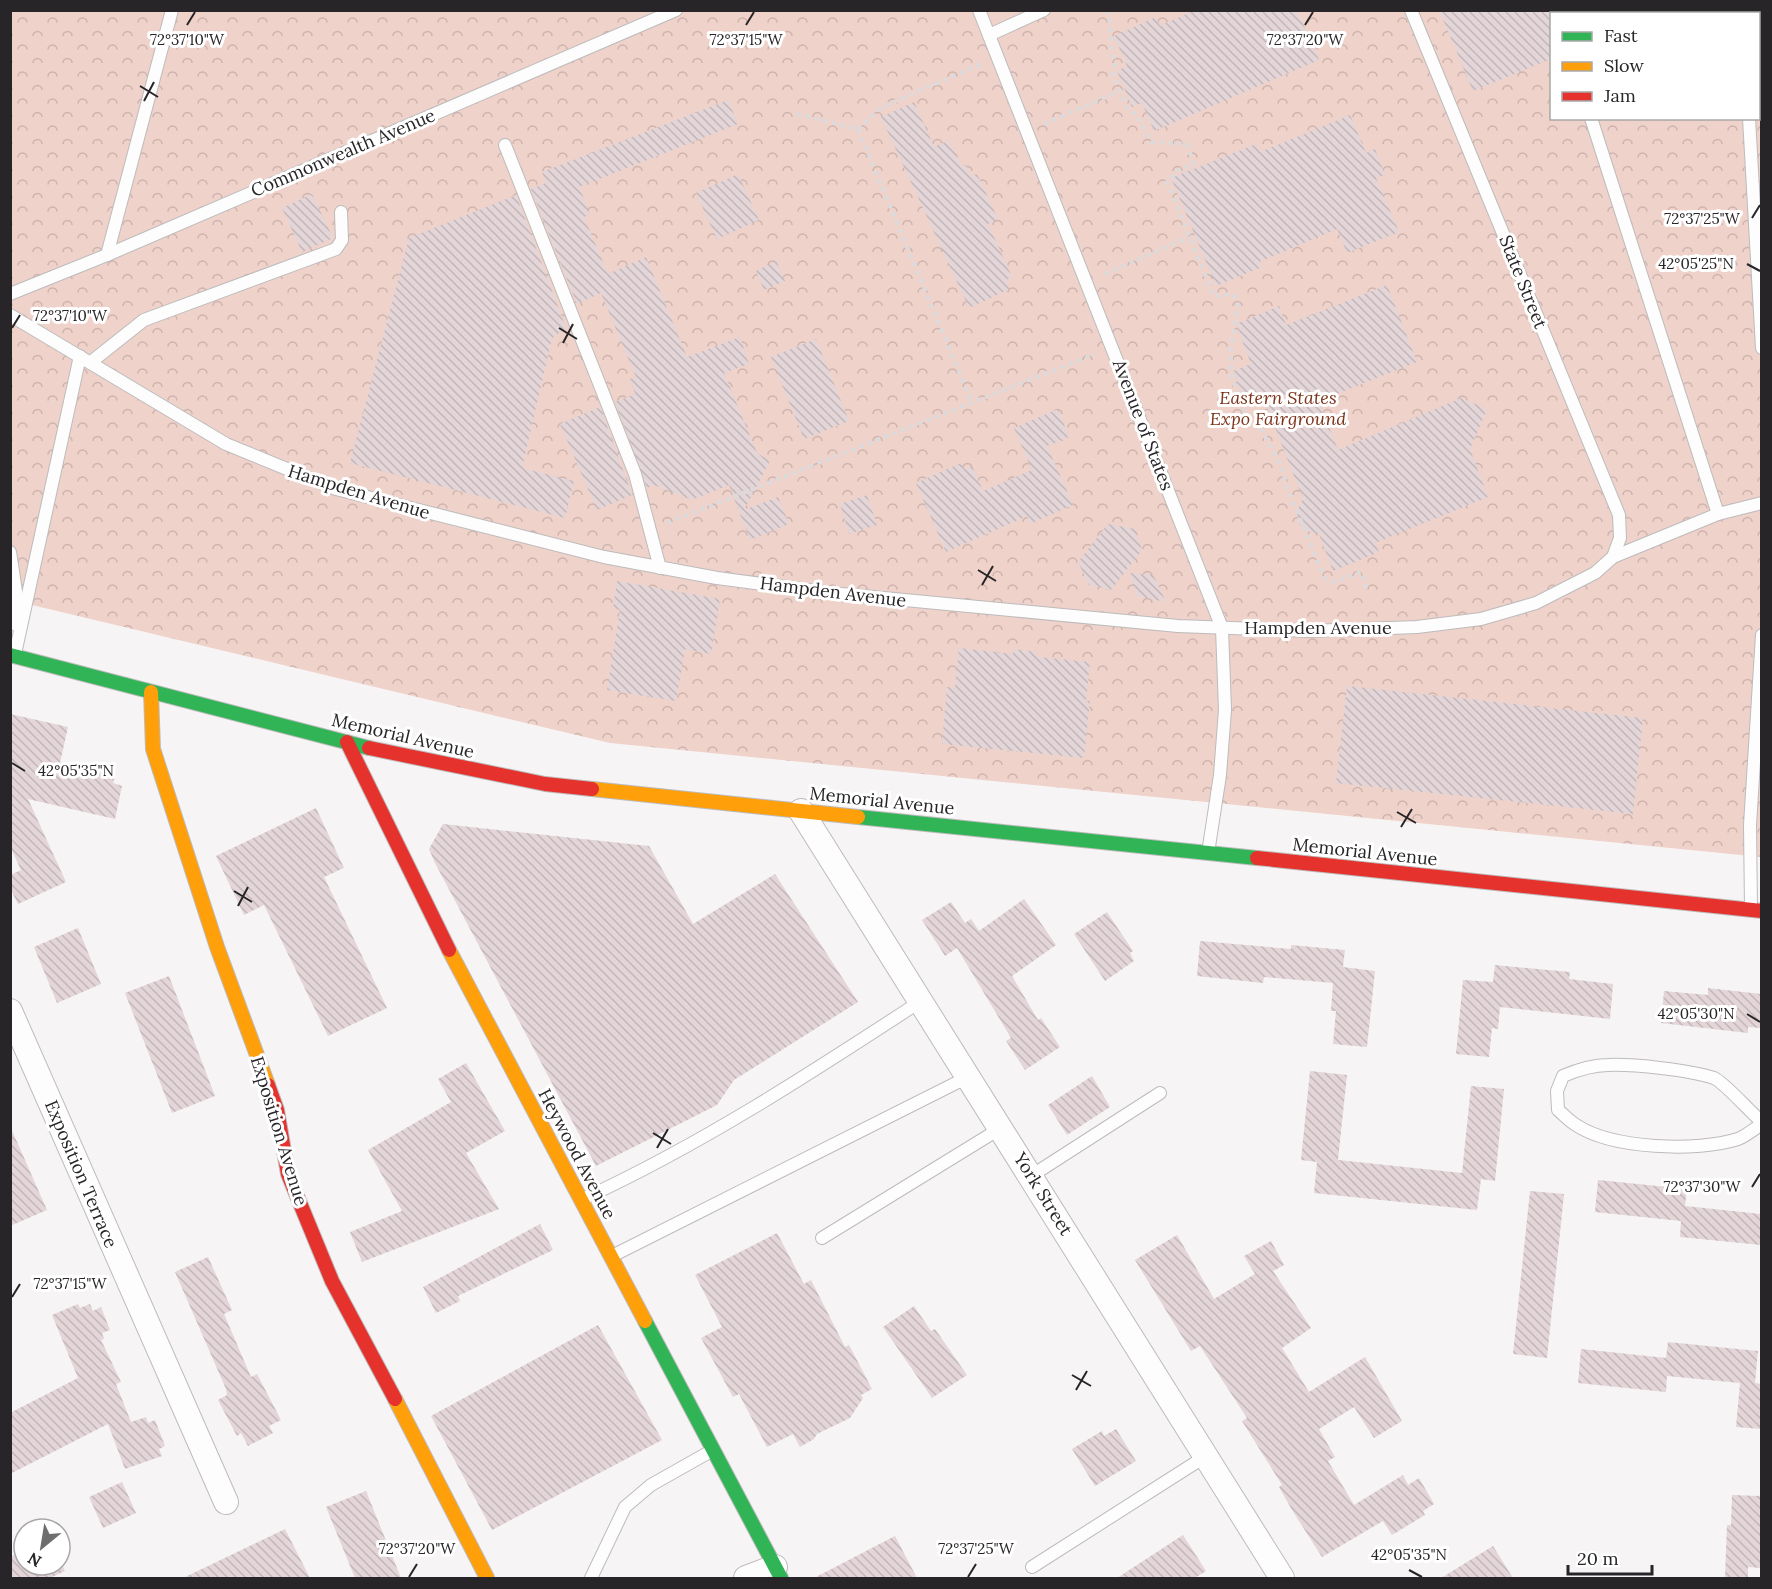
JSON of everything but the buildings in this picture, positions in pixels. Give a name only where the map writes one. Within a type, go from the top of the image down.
[{"type":"street","name":"Memorial Avenue","points":[[13,656],[442,765],[545,784],[1756,910]]},
{"type":"street","name":"Exposition Avenue","points":[[151,692],[153,749],[217,947],[277,1110],[288,1174],[337,1291],[439,1482],[487,1578]]},
{"type":"street","name":"Heywood Avenue","points":[[347,742],[420,896],[778,1573]]},
{"type":"street","name":"York Street","points":[[801,811],[1282,1578]]},
{"type":"street","name":"Exposition Terrace","points":[[10,1011],[226,1502]]},
{"type":"street","points":[[746,1578],[778,1573]]},
{"type":"lane","points":[[107,255],[172,10]]},
{"type":"lane","name":"Commonwealth Avenue","points":[[10,294],[107,255],[676,10]]},
{"type":"lane","name":"Avenue of States","points":[[979,10],[1222,628],[1225,710],[1220,776],[1208,854]]},
{"type":"lane","points":[[989,35],[1044,10]]},
{"type":"lane","name":"State Street","points":[[1410,10],[1619,515],[1620,538],[1613,557]]},
{"type":"lane","points":[[1592,120],[1718,514]]},
{"type":"lane","points":[[1749,120],[1761,348]]},
{"type":"lane","points":[[505,145],[635,474],[660,568]]},
{"type":"lane","points":[[13,656],[86,359],[144,320],[336,249],[342,240],[341,212]]},
{"type":"lane","name":"Hampden Avenue","points":[[10,315],[226,444],[308,478],[359,496],[528,540],[660,568],[831,593],[1074,618],[1222,628],[1381,630],[1481,619],[1512,611],[1560,592],[1594,573],[1613,557],[1718,514],[1761,503]]},
{"type":"lane","points":[[10,552],[16,598],[13,656]]},
{"type":"lane","points":[[1756,910],[1750,825],[1761,635]]},
{"type":"lane","points":[[581,1200],[690,1146],[816,1070],[921,1001]]},
{"type":"lane","points":[[1607,1065],[1664,1070],[1714,1078],[1725,1085],[1761,1123],[1740,1138],[1714,1144],[1662,1146],[1609,1139],[1576,1125],[1558,1110],[1557,1091],[1563,1076],[1576,1071],[1607,1065]]},
{"type":"lane","points":[[611,1257],[968,1077]]},
{"type":"lane","points":[[1031,1176],[1160,1093]]},
{"type":"lane","points":[[822,1238],[1001,1128]]},
{"type":"lane","points":[[591,1578],[625,1507],[651,1485],[713,1450]]},
{"type":"lane","points":[[1032,1568],[1206,1456]]},
{"type":"path","points":[[1107,10],[1112,24],[1110,42],[1117,62],[1113,74],[1127,108],[1138,116],[1151,142],[1187,144],[1194,164],[1179,170],[1167,182],[1214,296],[1233,294],[1238,305],[1231,347],[1231,374],[1244,412],[1262,430],[1282,466],[1285,482],[1325,579],[1334,582],[1361,572],[1366,584],[1365,589]]},
{"type":"path","points":[[858,129],[882,107],[998,57]]},
{"type":"path","points":[[1027,131],[1120,91]]},
{"type":"path","points":[[797,114],[858,129]]},
{"type":"path","points":[[858,129],[972,403]]},
{"type":"path","points":[[1087,282],[1189,237]]},
{"type":"path","points":[[650,530],[1112,347]]},
{"type":"green space","name":"Eastern States Expo Fairground","points":[[11,11],[1761,11],[1761,857],[610,743],[11,600]]},
{"type":"traffic: fast","points":[[10,655],[369,748]]},
{"type":"traffic: fast","points":[[858,817],[1257,858]]},
{"type":"traffic: fast","points":[[645,1321],[781,1578]]},
{"type":"traffic: slow","points":[[151,692],[153,749],[217,947],[268,1085]]},
{"type":"traffic: slow","points":[[592,789],[858,817]]},
{"type":"traffic: slow","points":[[449,950],[645,1321]]},
{"type":"traffic: slow","points":[[395,1399],[487,1578]]},
{"type":"traffic: jam","points":[[347,742],[449,950]]},
{"type":"traffic: jam","points":[[369,748],[545,784],[592,789]]},
{"type":"traffic: jam","points":[[1257,858],[1762,911]]},
{"type":"traffic: jam","points":[[268,1085],[277,1110],[288,1174],[332,1281],[395,1399]]}]
